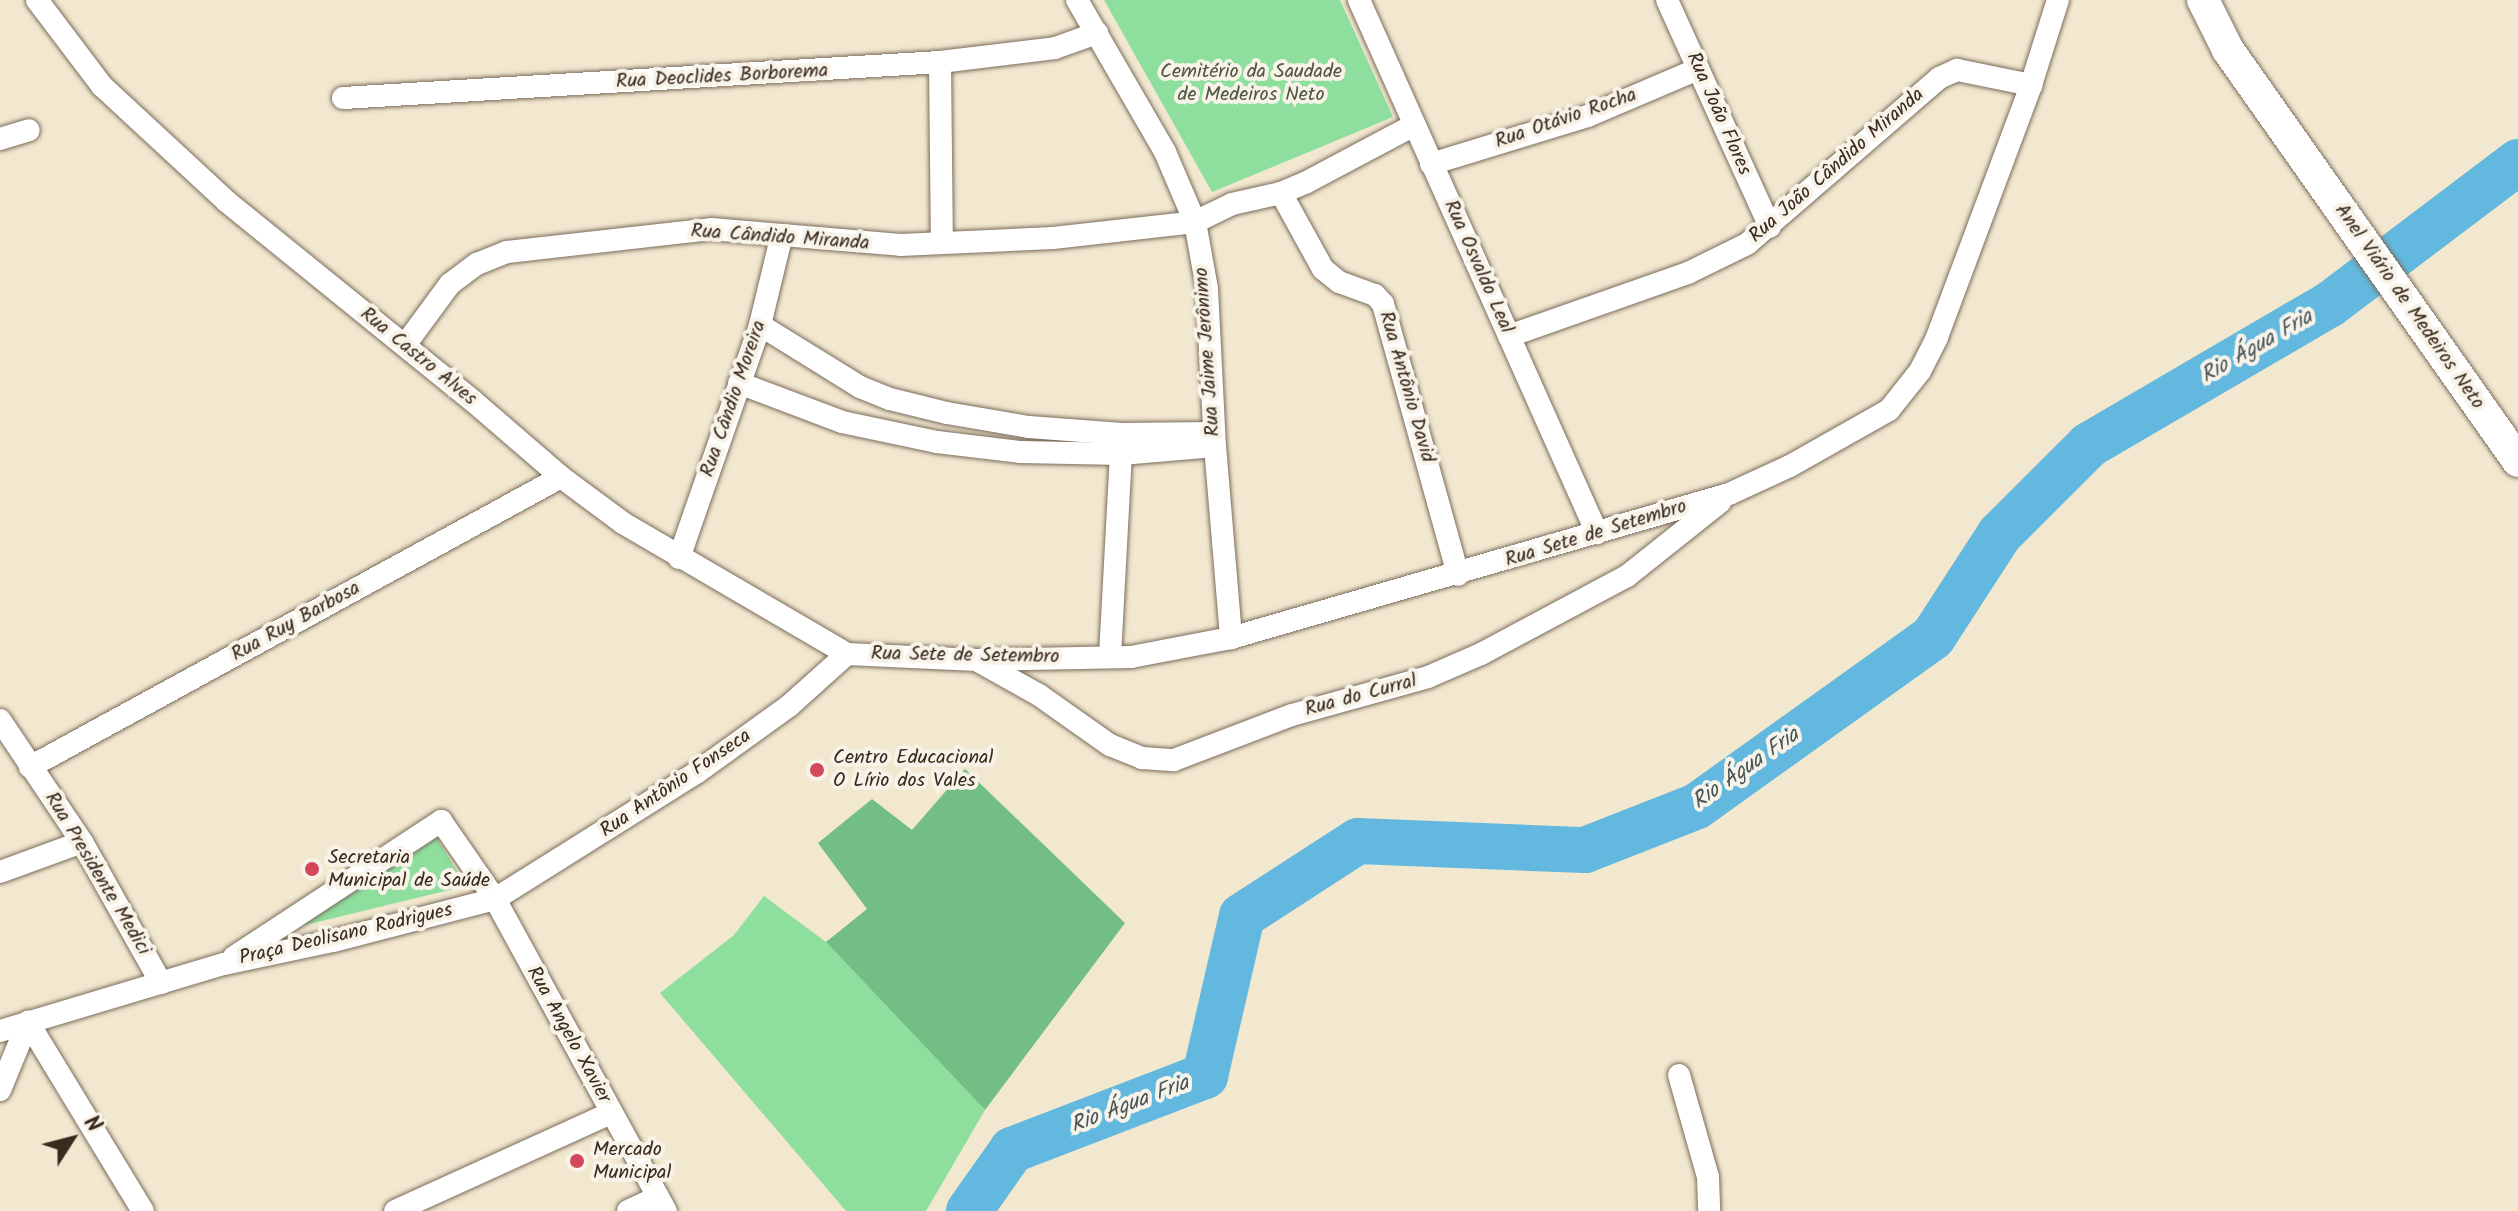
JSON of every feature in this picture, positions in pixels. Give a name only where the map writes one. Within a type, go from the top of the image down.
[{"type":"street","name":"Rua Castro Alves","points":[[37,0],[102,86],[150,133],[308,269],[405,345],[561,477],[679,558],[768,606],[847,654]]},
{"type":"street","name":"Rua Jaime Jerônimo","points":[[1077,0],[1165,152],[1195,222],[1207,289],[1231,638]]},
{"type":"street","name":"Rua João Flores","points":[[1667,0],[1770,227]]},
{"type":"street","name":"Rua Sete de Setembro","points":[[847,654],[977,660],[1131,657],[1231,638],[1458,575],[1729,494],[1790,466],[1889,410],[1904,395],[1937,337],[2031,85],[2058,0]]},
{"type":"street","name":"Anel Viário de Medeiros Neto","points":[[2203,0],[2228,50],[2518,461]]},
{"type":"street","name":"Rua Osvaldo Leal","points":[[1362,1],[1412,126],[1597,533]]},
{"type":"street","name":"Rua Deoclides Borborema","points":[[343,98],[940,62],[1055,48],[1097,33]]},
{"type":"street","points":[[940,62],[942,243]]},
{"type":"street","name":"Rua Otávio Rocha","points":[[1431,164],[1588,116],[1698,69]]},
{"type":"street","name":"Rua João Cândido Miranda","points":[[1509,336],[1722,258],[1770,227],[1939,78],[1957,70],[2031,85]]},
{"type":"street","name":"Rua Cândido Miranda","points":[[405,345],[450,284],[477,264],[507,252],[711,229],[781,238],[900,245],[1053,238],[1195,222],[1232,204],[1281,193],[1412,126]]},
{"type":"street","points":[[0,139],[29,130]]},
{"type":"street","name":"Rua Antônio David","points":[[1281,193],[1323,269],[1339,282],[1375,295],[1383,304],[1458,575]]},
{"type":"street","name":"Rua Cândio Moreira","points":[[679,558],[760,325],[781,238]]},
{"type":"street","points":[[760,325],[860,387],[890,399],[947,413],[1058,429],[1215,439]]},
{"type":"street","points":[[739,383],[842,422],[877,431],[1021,452],[1121,454],[1215,439]]},
{"type":"street","points":[[1110,656],[1121,454]]},
{"type":"street","name":"Rua Ruy Barbosa","points":[[30,767],[561,477]]},
{"type":"street","name":"Rua do Curral","points":[[977,660],[1039,695],[1110,745],[1142,758],[1174,760],[1292,715],[1428,677],[1481,654],[1627,576],[1729,494]]},
{"type":"street","name":"Rua Antônio Fonseca","points":[[495,899],[696,773],[789,706],[847,654]]},
{"type":"street","name":"Rua Presidente Medici","points":[[0,720],[82,842],[161,983]]},
{"type":"street","name":"Praça Deolisano Rodrigues","points":[[0,1031],[224,964],[333,941],[495,899],[441,821],[224,964]]},
{"type":"street","points":[[0,872],[82,842]]},
{"type":"street","name":"Rua Angelo Xavier","points":[[495,899],[662,1204]]},
{"type":"street","points":[[0,1090],[28,1022]]},
{"type":"street","points":[[28,1022],[143,1211]]},
{"type":"street","points":[[1679,1075],[1708,1177],[1709,1211]]},
{"type":"street","points":[[395,1211],[611,1113]]},
{"type":"street","points":[[628,1211],[662,1204]]},
{"type":"green space","name":"Cemitério da Saudade de Medeiros Neto","points":[[1104,0],[1340,0],[1393,117],[1212,192]]},
{"type":"green space","points":[[965,769],[1125,923],[985,1110],[826,942],[867,909],[818,843],[872,799],[912,830]]},
{"type":"green space","points":[[436,837],[466,886],[297,927]]},
{"type":"green space","points":[[764,896],[826,942],[985,1110],[926,1211],[846,1211],[660,993],[734,935]]},
{"type":"waterway","name":"Rio Água Fria","points":[[969,1211],[1012,1150],[1205,1076],[1242,916],[1358,841],[1585,850],[1697,806],[1933,637],[2000,534],[2089,445],[2329,305],[2518,162]]},
{"type":"place","name":"Centro Educacional O Lírio dos Vales","points":[[817,770]]},
{"type":"place","name":"Secretaria Municipal de Saúde","points":[[312,869]]},
{"type":"place","name":"Mercado Municipal","points":[[577,1161]]}]
